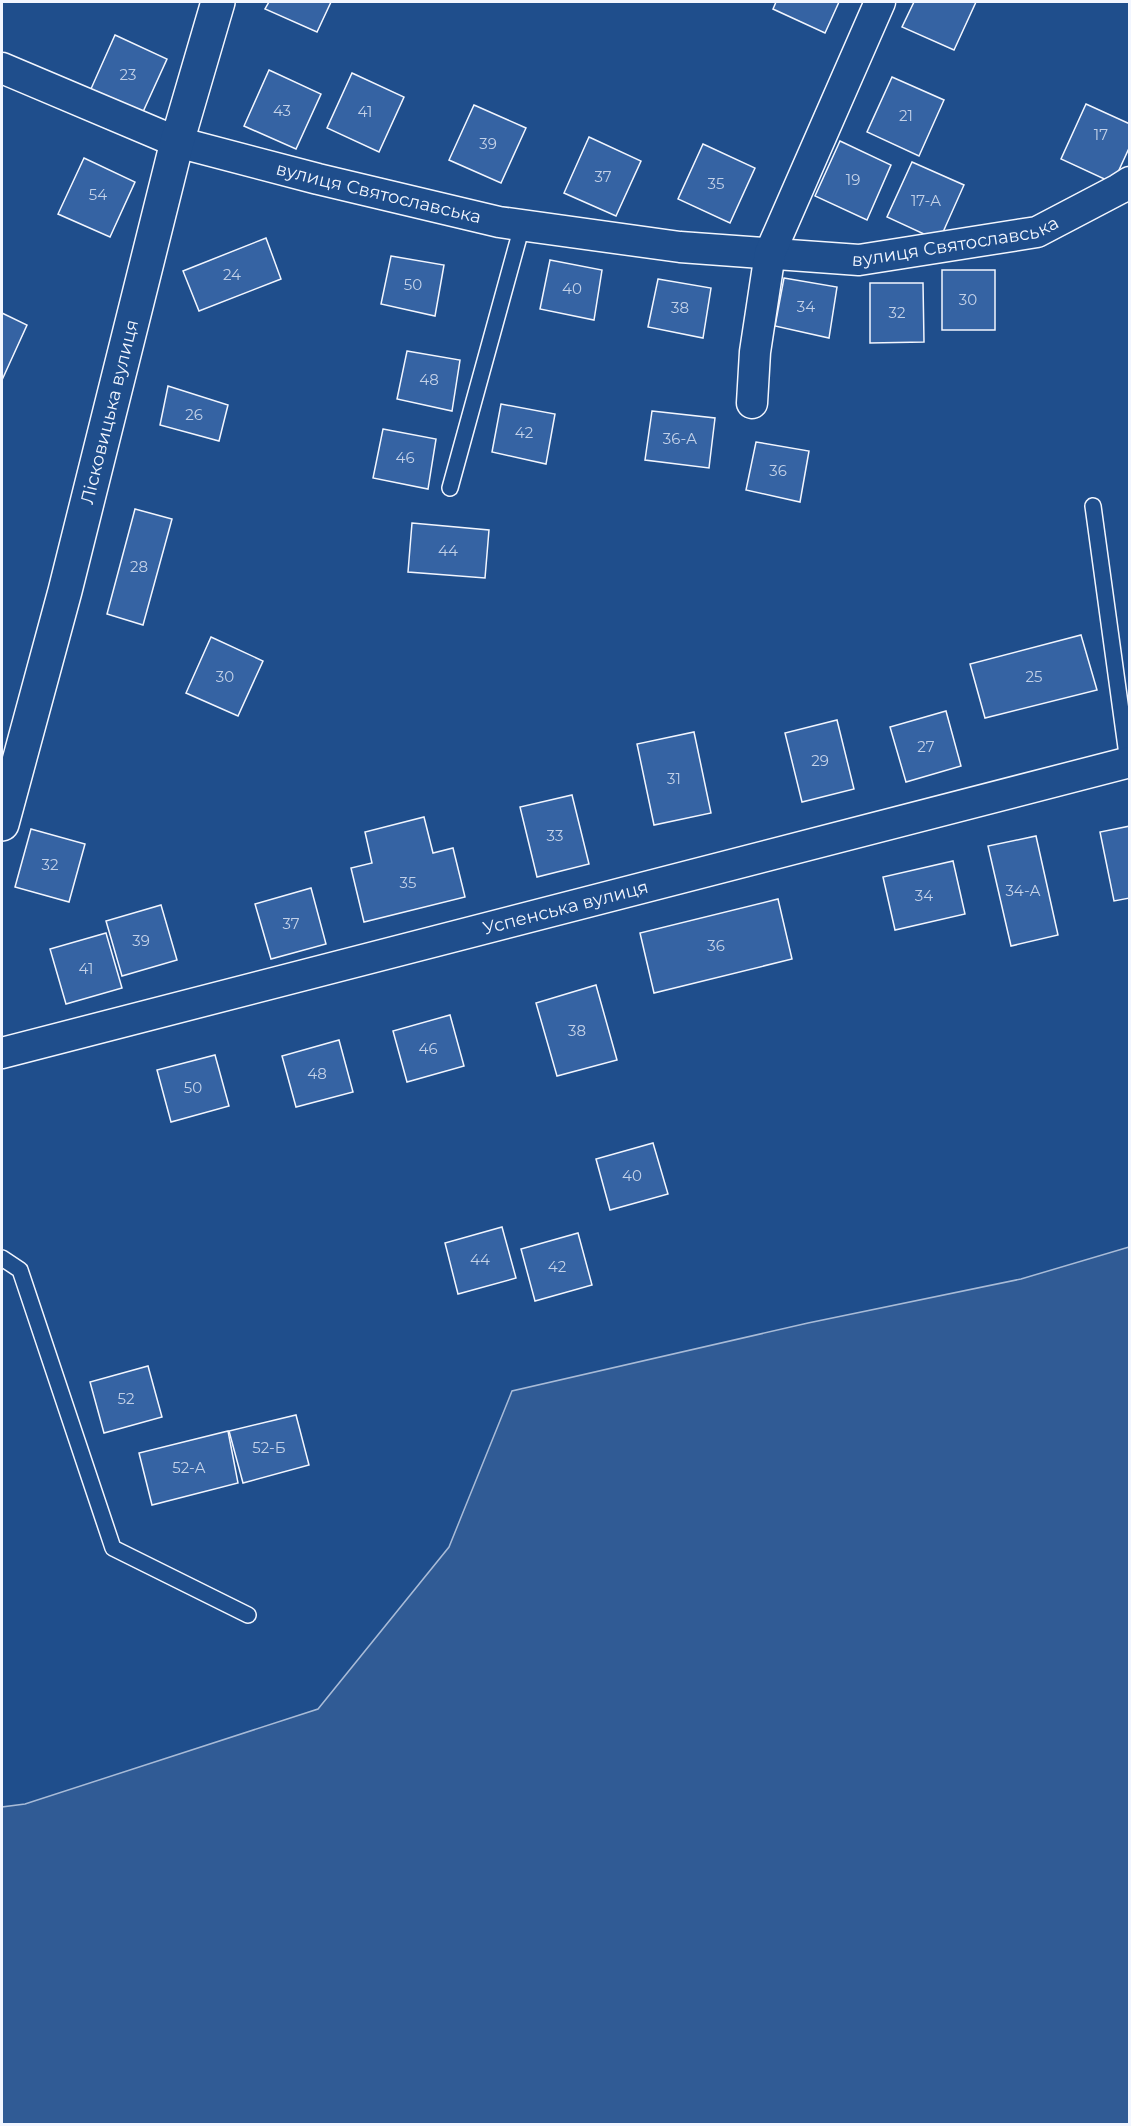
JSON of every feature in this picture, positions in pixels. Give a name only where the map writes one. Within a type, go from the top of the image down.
[{"type":"main road","name":"Лісковицька вулиця","points":[[2,824],[65,591],[177,142],[218,2]]},
{"type":"street","points":[[752,403],[755,352],[770,253],[880,2]]},
{"type":"street","name":"вулиця Святославська","points":[[2,68],[177,142],[352,187],[522,226],[680,247],[859,260],[1037,232],[1130,182]]},
{"type":"street","name":"Успенська вулиця","points":[[2,1053],[1129,762]]},
{"type":"lane","points":[[450,488],[522,226]]},
{"type":"lane","points":[[1093,506],[1129,762]]},
{"type":"lane","points":[[2,1258],[20,1270],[113,1548],[248,1615]]},
{"type":"shaded area","points":[[1129,1247],[1129,2124],[2,2124],[2,1807],[25,1804],[318,1709],[449,1547],[512,1391],[808,1323],[1021,1279]]},
{"type":"building","points":[[269,2],[331,2],[317,32],[265,9]]},
{"type":"building","points":[[776,2],[839,2],[825,33],[773,9]]},
{"type":"building","points":[[914,2],[976,2],[954,50],[902,27]]},
{"type":"building","points":[[115,35],[167,59],[142,114],[90,91]]},
{"type":"building","points":[[269,70],[321,94],[296,149],[244,126]]},
{"type":"building","points":[[352,73],[404,97],[379,152],[327,128]]},
{"type":"building","points":[[892,77],[944,100],[919,156],[867,132]]},
{"type":"building","points":[[1086,104],[1130,124],[1130,146],[1113,183],[1061,159]]},
{"type":"building","points":[[474,105],[526,128],[501,183],[449,160]]},
{"type":"building","points":[[589,137],[641,161],[616,216],[564,193]]},
{"type":"building","points":[[840,141],[891,165],[867,220],[815,196]]},
{"type":"building","points":[[703,144],[755,168],[730,223],[678,199]]},
{"type":"building","points":[[84,158],[135,182],[110,237],[58,214]]},
{"type":"building","points":[[912,162],[964,185],[939,241],[887,217]]},
{"type":"building","points":[[266,238],[281,279],[199,311],[183,271]]},
{"type":"building","points":[[391,256],[444,265],[435,316],[381,304]]},
{"type":"building","points":[[550,260],[602,270],[594,320],[540,309]]},
{"type":"building","points":[[942,270],[995,270],[995,330],[942,330]]},
{"type":"building","points":[[784,278],[837,287],[829,338],[775,326]]},
{"type":"building","points":[[658,279],[711,288],[703,338],[648,327]]},
{"type":"building","points":[[870,283],[923,283],[924,342],[870,343]]},
{"type":"building","points":[[2,313],[27,325],[2,380]]},
{"type":"building","points":[[407,351],[460,360],[452,411],[397,399]]},
{"type":"building","points":[[168,386],[228,405],[219,441],[160,425]]},
{"type":"building","points":[[501,404],[555,414],[546,464],[492,452]]},
{"type":"building","points":[[652,411],[715,418],[709,468],[645,460]]},
{"type":"building","points":[[383,429],[436,439],[428,489],[373,478]]},
{"type":"building","points":[[756,442],[809,451],[800,502],[746,490]]},
{"type":"building","points":[[135,509],[172,519],[143,625],[107,614]]},
{"type":"building","points":[[412,523],[489,530],[485,578],[408,572]]},
{"type":"building","points":[[1081,635],[1097,690],[985,718],[970,664]]},
{"type":"building","points":[[211,637],[263,661],[238,716],[186,693]]},
{"type":"building","points":[[946,711],[961,766],[906,782],[890,727]]},
{"type":"building","points":[[837,720],[854,789],[802,802],[785,733]]},
{"type":"building","points":[[694,732],[711,813],[654,825],[637,744]]},
{"type":"building","points":[[572,795],[589,864],[537,877],[520,807]]},
{"type":"building","points":[[424,817],[433,853],[453,848],[465,897],[364,922],[351,868],[372,863],[365,832]]},
{"type":"building","points":[[1130,826],[1130,898],[1114,901],[1100,832]]},
{"type":"building","points":[[31,829],[85,844],[69,902],[15,887]]},
{"type":"building","points":[[1036,836],[1058,935],[1011,946],[988,846]]},
{"type":"building","points":[[953,861],[965,914],[895,930],[883,877]]},
{"type":"building","points":[[311,888],[326,944],[271,959],[255,904]]},
{"type":"building","points":[[778,899],[792,959],[654,993],[640,933]]},
{"type":"building","points":[[161,905],[177,960],[122,976],[106,921]]},
{"type":"building","points":[[106,933],[122,988],[66,1004],[50,949]]},
{"type":"building","points":[[596,985],[617,1060],[557,1076],[536,1003]]},
{"type":"building","points":[[450,1015],[464,1066],[407,1082],[393,1031]]},
{"type":"building","points":[[339,1040],[353,1092],[296,1107],[282,1056]]},
{"type":"building","points":[[215,1055],[229,1106],[171,1122],[157,1070]]},
{"type":"building","points":[[653,1143],[668,1194],[610,1210],[596,1159]]},
{"type":"building","points":[[502,1227],[516,1278],[458,1294],[445,1243]]},
{"type":"building","points":[[578,1233],[592,1285],[535,1301],[521,1249]]},
{"type":"building","points":[[148,1366],[162,1417],[104,1433],[90,1382]]},
{"type":"building","points":[[296,1415],[309,1465],[243,1483],[229,1431]]},
{"type":"building","points":[[228,1431],[238,1483],[152,1505],[139,1453]]}]
